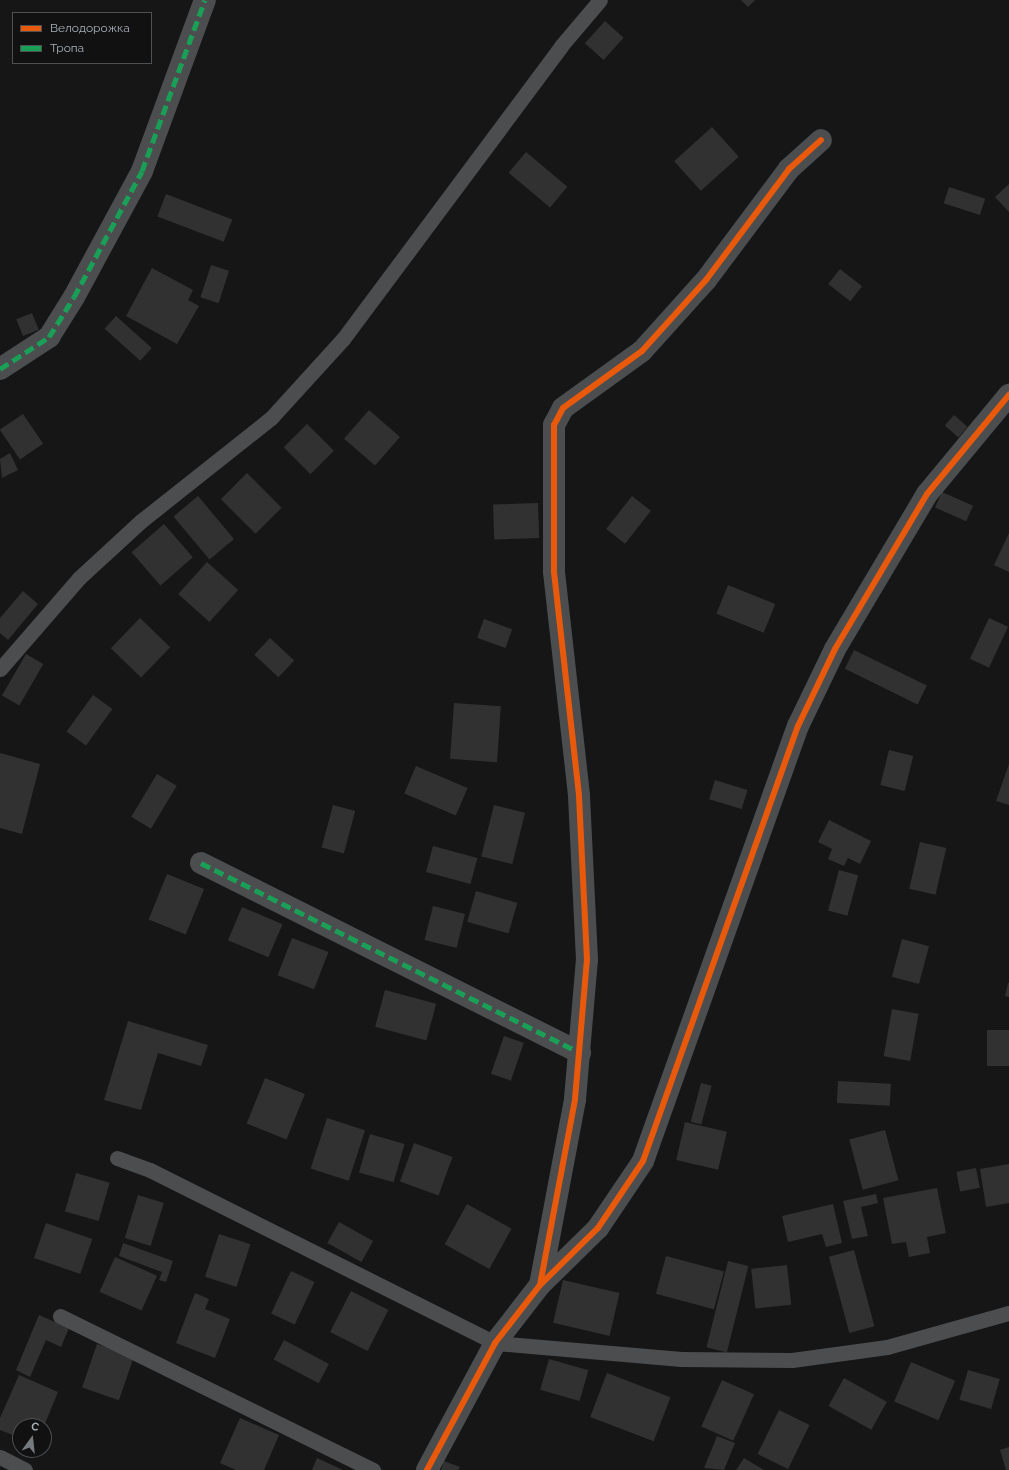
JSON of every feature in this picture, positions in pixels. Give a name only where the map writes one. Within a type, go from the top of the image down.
[{"type":"street","points":[[0,369],[49,337],[74,297],[142,171],[205,0]]},
{"type":"street","points":[[540,1285],[580,1053],[587,960],[586,897],[569,682],[558,621],[555,578],[555,422],[563,408],[642,351],[706,280],[789,169],[820,140]]},
{"type":"street","points":[[427,1470],[495,1343],[540,1285],[598,1228],[643,1161],[798,726],[835,649],[927,494],[1009,395]]},
{"type":"street","points":[[201,863],[580,1053]]},
{"type":"lane","points":[[0,669],[79,578],[141,522],[271,418],[343,339],[561,46],[600,0]]},
{"type":"lane","points":[[116,1158],[150,1170],[495,1343],[681,1359],[792,1360],[887,1347],[1009,1313]]},
{"type":"lane","points":[[60,1316],[373,1470]]},
{"type":"lane","points":[[0,1457],[25,1470]]},
{"type":"building","points":[[741,0],[755,0],[748,7]]},
{"type":"building","points":[[605,21],[624,38],[604,60],[585,43]]},
{"type":"building","points":[[712,127],[739,157],[701,191],[674,161]]},
{"type":"building","points":[[526,152],[567,187],[550,207],[509,173]]},
{"type":"building","points":[[1009,184],[1009,212],[995,197]]},
{"type":"building","points":[[949,187],[985,199],[980,215],[944,203]]},
{"type":"building","points":[[166,194],[232,219],[224,242],[157,216]]},
{"type":"building","points":[[211,265],[229,271],[219,303],[200,297]]},
{"type":"building","points":[[152,268],[193,290],[188,300],[199,306],[177,344],[126,316]]},
{"type":"building","points":[[840,269],[862,286],[850,301],[828,284]]},
{"type":"building","points":[[32,313],[39,330],[23,336],[16,319]]},
{"type":"building","points":[[116,316],[152,348],[140,361],[105,329]]},
{"type":"building","points":[[369,410],[400,437],[375,466],[344,439]]},
{"type":"building","points":[[23,414],[43,444],[20,460],[0,430]]},
{"type":"building","points":[[954,415],[968,427],[958,437],[945,426]]},
{"type":"building","points":[[307,424],[334,451],[311,474],[284,447]]},
{"type":"building","points":[[10,453],[18,470],[2,478],[0,459]]},
{"type":"building","points":[[247,473],[282,508],[255,534],[221,499]]},
{"type":"building","points":[[942,492],[973,506],[966,521],[935,508]]},
{"type":"building","points":[[198,496],[234,539],[209,559],[173,517]]},
{"type":"building","points":[[632,496],[651,511],[625,544],[606,529]]},
{"type":"building","points":[[538,503],[539,538],[494,540],[493,505]]},
{"type":"building","points":[[164,524],[193,557],[160,585],[132,552]]},
{"type":"building","points":[[1009,533],[1009,572],[994,565]]},
{"type":"building","points":[[207,562],[238,590],[209,622],[178,594]]},
{"type":"building","points":[[728,585],[775,604],[764,633],[716,614]]},
{"type":"building","points":[[23,591],[38,604],[8,640],[0,633],[0,618]]},
{"type":"building","points":[[140,618],[170,647],[141,677],[111,648]]},
{"type":"building","points":[[989,618],[1008,627],[989,668],[970,659]]},
{"type":"building","points":[[484,619],[512,629],[505,648],[477,638]]},
{"type":"building","points":[[270,638],[294,661],[278,677],[254,655]]},
{"type":"building","points":[[854,650],[927,686],[918,704],[845,669]]},
{"type":"building","points":[[26,654],[43,664],[19,706],[2,696]]},
{"type":"building","points":[[93,695],[112,709],[86,746],[67,731]]},
{"type":"building","points":[[454,703],[501,706],[497,762],[450,759]]},
{"type":"building","points":[[889,750],[913,756],[905,791],[880,785]]},
{"type":"building","points":[[0,753],[40,764],[22,834],[0,828]]},
{"type":"building","points":[[1009,764],[1009,805],[996,801]]},
{"type":"building","points":[[416,766],[468,788],[456,815],[404,794]]},
{"type":"building","points":[[157,774],[177,786],[151,829],[131,817]]},
{"type":"building","points":[[715,780],[748,790],[742,809],[709,799]]},
{"type":"building","points":[[333,805],[355,811],[344,853],[322,848]]},
{"type":"building","points":[[494,805],[525,813],[512,864],[481,856]]},
{"type":"building","points":[[829,820],[871,841],[860,864],[848,858],[844,866],[828,859],[832,849],[818,842]]},
{"type":"building","points":[[920,842],[946,848],[936,895],[909,889]]},
{"type":"building","points":[[433,846],[477,858],[470,884],[426,872]]},
{"type":"building","points":[[839,870],[858,875],[847,916],[828,911]]},
{"type":"building","points":[[167,874],[204,889],[186,934],[149,919]]},
{"type":"building","points":[[476,891],[517,903],[509,934],[467,922]]},
{"type":"building","points":[[433,906],[465,914],[457,948],[425,940]]},
{"type":"building","points":[[242,907],[283,924],[268,957],[228,940]]},
{"type":"building","points":[[292,938],[328,952],[314,989],[278,975]]},
{"type":"building","points":[[902,939],[929,946],[919,984],[892,977]]},
{"type":"building","points":[[1009,983],[1009,997],[1005,996]]},
{"type":"building","points":[[385,990],[436,1004],[426,1040],[375,1027]]},
{"type":"building","points":[[892,1009],[919,1014],[910,1061],[884,1056]]},
{"type":"building","points":[[128,1021],[208,1045],[201,1066],[158,1053],[141,1110],[104,1100]]},
{"type":"building","points":[[987,1030],[1009,1030],[1009,1066],[987,1066]]},
{"type":"building","points":[[504,1036],[524,1043],[511,1081],[491,1074]]},
{"type":"building","points":[[265,1078],[305,1094],[287,1140],[247,1123]]},
{"type":"building","points":[[838,1081],[891,1084],[890,1106],[837,1103]]},
{"type":"building","points":[[701,1083],[712,1086],[701,1124],[691,1122]]},
{"type":"building","points":[[327,1118],[365,1130],[349,1181],[311,1168]]},
{"type":"building","points":[[685,1122],[727,1132],[718,1170],[676,1160]]},
{"type":"building","points":[[885,1130],[898,1180],[863,1190],[849,1140]]},
{"type":"building","points":[[370,1134],[405,1144],[394,1182],[359,1172]]},
{"type":"building","points":[[414,1143],[453,1157],[439,1196],[400,1182]]},
{"type":"building","points":[[1009,1164],[1009,1203],[986,1207],[980,1169]]},
{"type":"building","points":[[976,1168],[980,1188],[960,1191],[956,1172]]},
{"type":"building","points":[[76,1173],[110,1183],[99,1221],[65,1211]]},
{"type":"building","points":[[937,1188],[946,1233],[927,1237],[930,1253],[909,1257],[906,1242],[892,1244],[883,1198]]},
{"type":"building","points":[[876,1194],[878,1203],[861,1207],[868,1236],[852,1239],[843,1201]]},
{"type":"building","points":[[138,1195],[164,1203],[151,1246],[125,1238]]},
{"type":"building","points":[[467,1204],[512,1229],[489,1269],[445,1244]]},
{"type":"building","points":[[833,1204],[842,1243],[826,1247],[822,1234],[788,1242],[782,1216]]},
{"type":"building","points":[[339,1222],[373,1241],[361,1262],[327,1243]]},
{"type":"building","points":[[46,1223],[92,1239],[80,1274],[34,1258]]},
{"type":"building","points":[[219,1234],[250,1244],[236,1287],[205,1277]]},
{"type":"building","points":[[123,1243],[173,1261],[166,1282],[159,1280],[162,1272],[119,1256]]},
{"type":"building","points":[[854,1250],[874,1326],[849,1333],[829,1257]]},
{"type":"building","points":[[666,1256],[724,1272],[714,1309],[656,1294]]},
{"type":"building","points":[[115,1257],[157,1276],[142,1310],[100,1292]]},
{"type":"building","points":[[728,1261],[748,1266],[727,1352],[706,1347]]},
{"type":"building","points":[[787,1265],[791,1305],[755,1309],[751,1269]]},
{"type":"building","points":[[291,1271],[315,1282],[295,1325],[271,1314]]},
{"type":"building","points":[[563,1280],[620,1293],[610,1336],[553,1323]]},
{"type":"building","points":[[351,1291],[388,1310],[368,1351],[330,1332]]},
{"type":"building","points":[[195,1293],[209,1299],[205,1309],[230,1319],[215,1358],[176,1343]]},
{"type":"building","points":[[39,1315],[69,1328],[61,1347],[46,1340],[30,1377],[16,1370]]},
{"type":"building","points":[[284,1340],[329,1364],[319,1383],[274,1359]]},
{"type":"building","points":[[97,1344],[134,1357],[119,1400],[82,1387]]},
{"type":"building","points":[[549,1359],[588,1370],[580,1401],[540,1390]]},
{"type":"building","points":[[911,1362],[955,1381],[938,1420],[894,1402]]},
{"type":"building","points":[[968,1370],[1000,1379],[991,1409],[959,1400]]},
{"type":"building","points":[[607,1373],[670,1397],[654,1441],[590,1417]]},
{"type":"building","points":[[19,1375],[58,1392],[47,1418],[12,1418],[12,1435],[0,1430],[0,1418]]},
{"type":"building","points":[[844,1378],[887,1402],[871,1430],[828,1406]]},
{"type":"building","points":[[722,1380],[754,1394],[733,1441],[701,1427]]},
{"type":"building","points":[[779,1410],[810,1425],[788,1469],[758,1454]]},
{"type":"building","points":[[240,1418],[279,1435],[264,1470],[236,1470],[220,1463]]},
{"type":"building","points":[[717,1436],[735,1443],[724,1470],[704,1468]]},
{"type":"building","points":[[1009,1447],[1009,1470],[1006,1470],[1000,1450]]},
{"type":"building","points":[[317,1458],[343,1470],[312,1470]]},
{"type":"building","points":[[744,1458],[764,1470],[736,1470]]},
{"type":"building","points":[[444,1461],[460,1467],[458,1470],[441,1470]]},
{"type":"marked path","points":[[0,369],[49,337],[74,297],[142,171],[205,0]]},
{"type":"marked path","points":[[201,863],[580,1053]]},
{"type":"cycle path","points":[[540,1285],[575,1099],[587,960],[579,795],[554,571],[554,425],[563,408],[642,351],[706,280],[789,169],[821,140]]},
{"type":"cycle path","points":[[427,1470],[495,1343],[540,1285],[598,1228],[643,1161],[798,726],[835,649],[927,494],[1009,395]]}]
